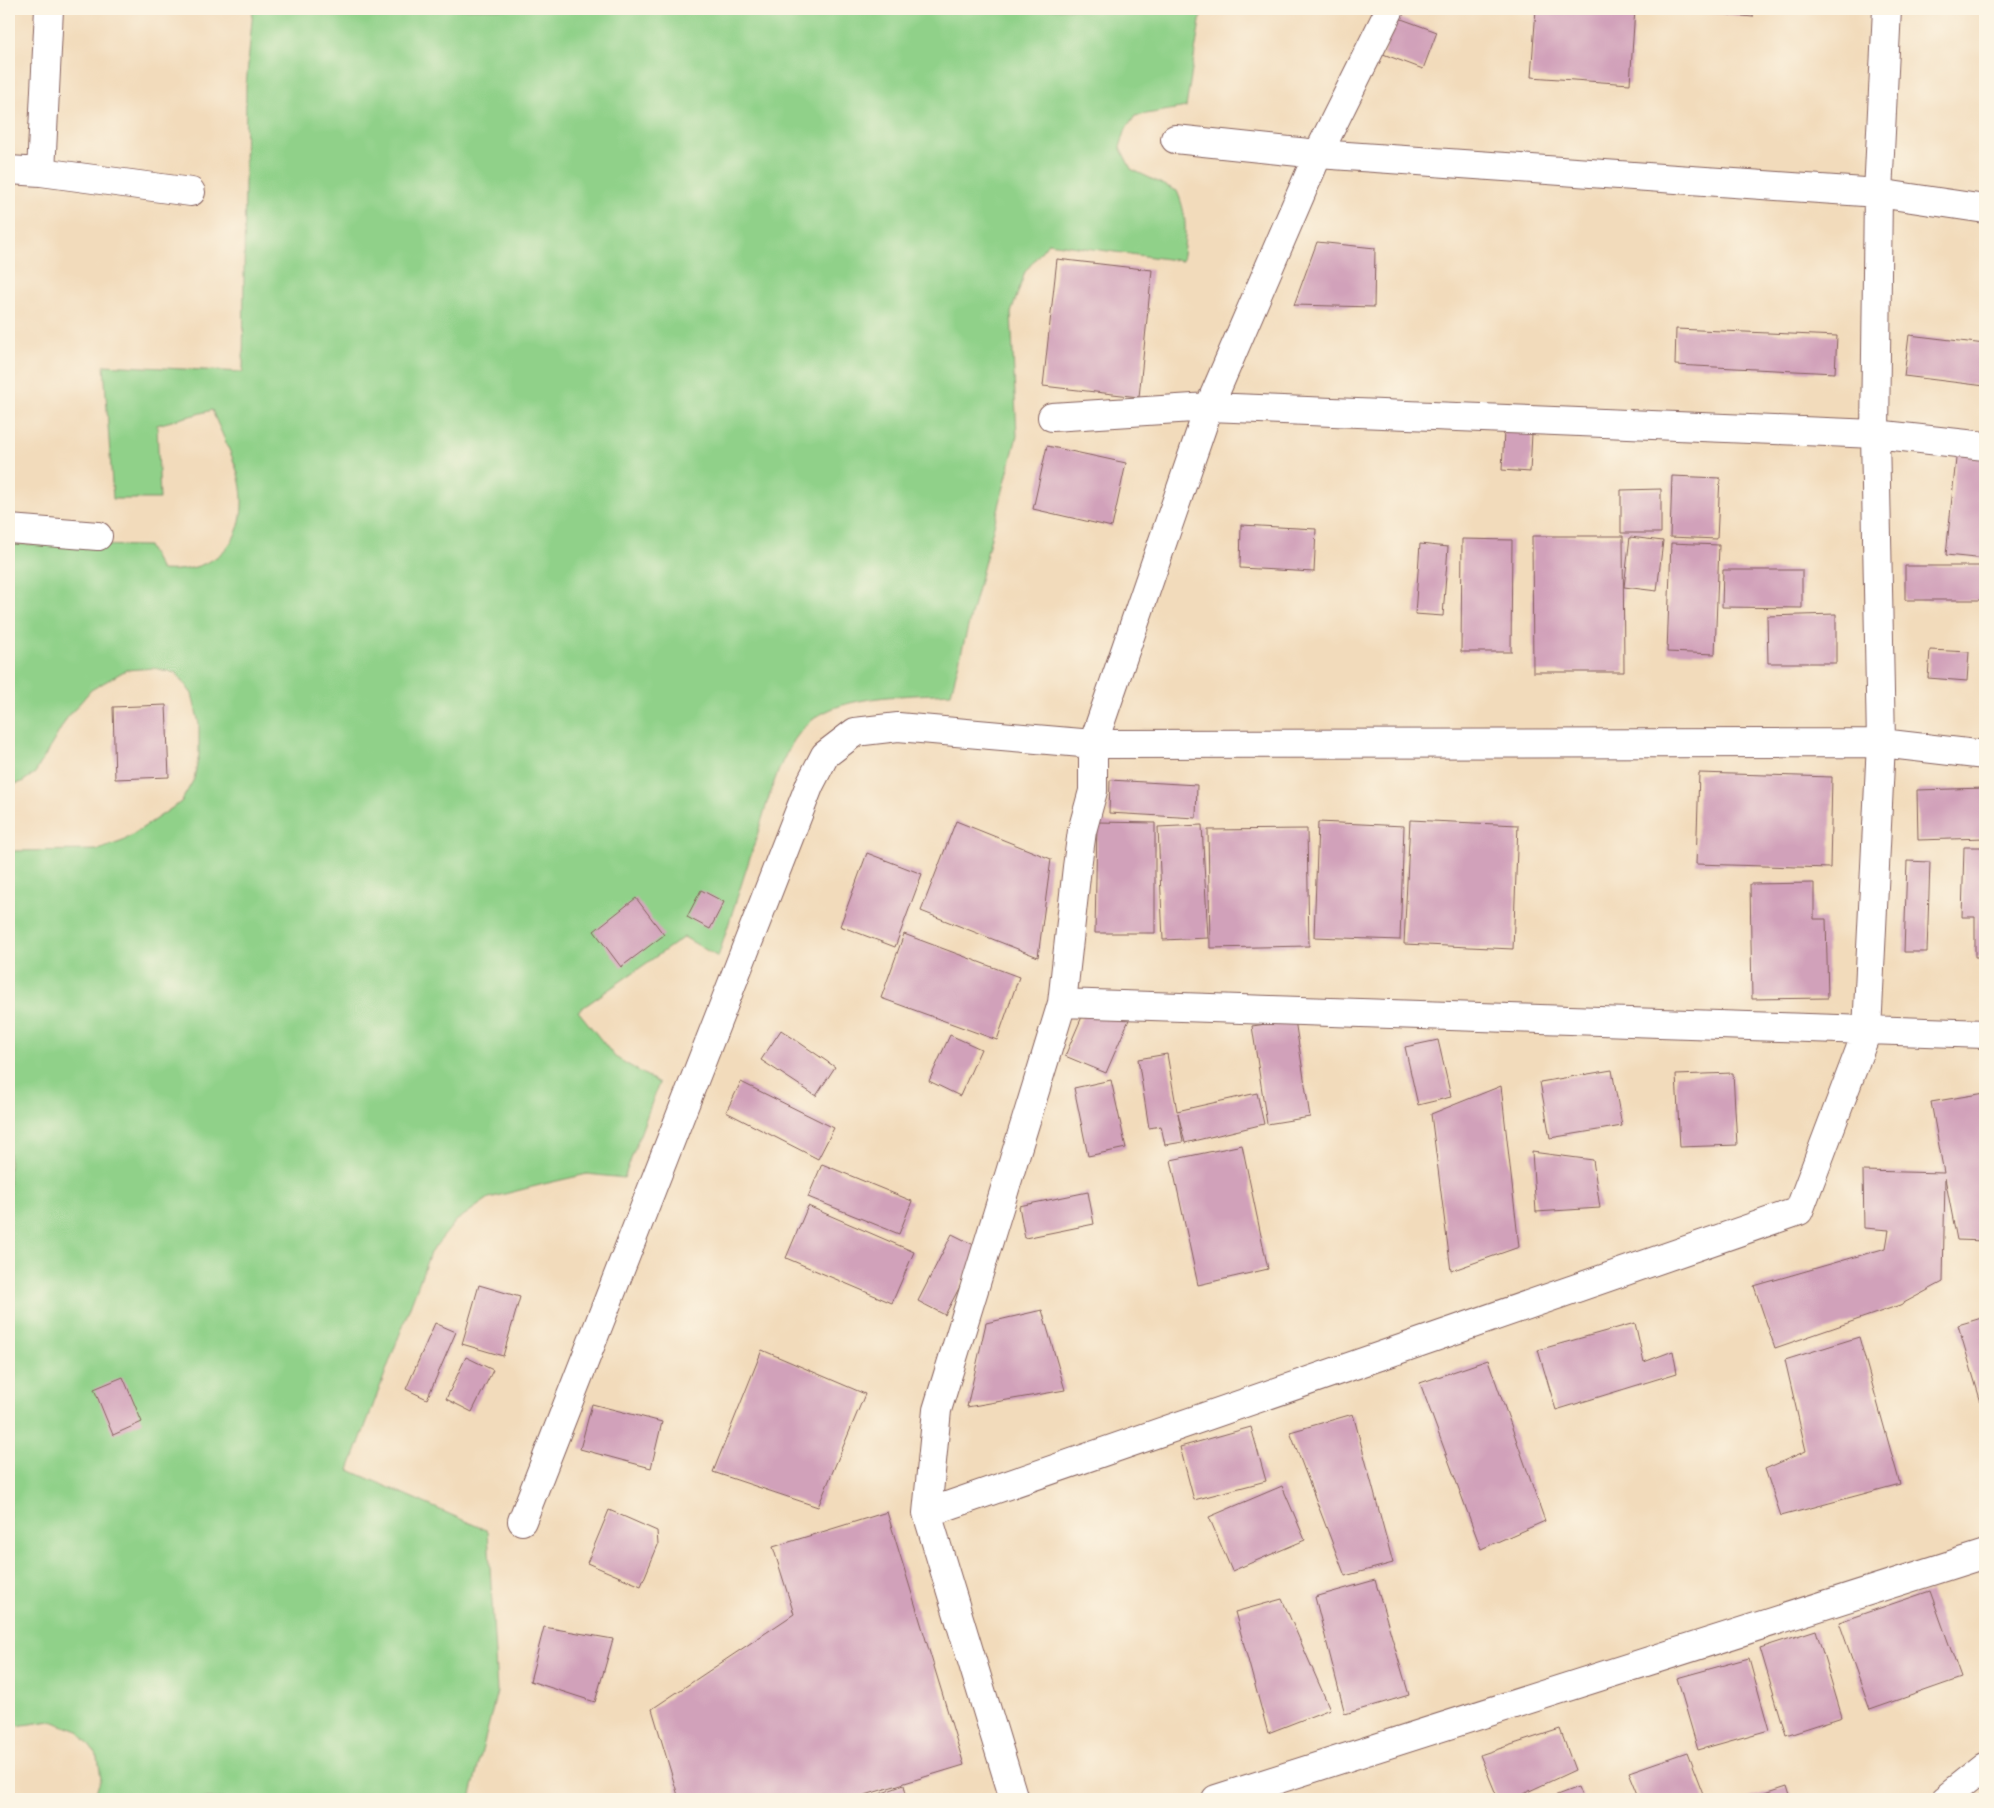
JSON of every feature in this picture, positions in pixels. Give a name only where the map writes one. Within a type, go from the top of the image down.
[{"type":"street","points":[[40,172],[49,9]]},
{"type":"street","points":[[1014,1799],[927,1513],[938,1410],[1062,1003],[1082,831],[1093,791],[1093,744],[1209,407],[1318,154],[1390,9]]},
{"type":"street","points":[[927,1513],[1798,1211],[1867,1031],[1881,743],[1875,434],[1878,193],[1887,9]]},
{"type":"street","points":[[1175,139],[1318,154],[1878,193],[1985,209]]},
{"type":"street","points":[[9,170],[40,172],[191,192]]},
{"type":"street","points":[[1052,417],[1209,407],[1875,434],[1985,446]]},
{"type":"street","points":[[9,529],[98,536]]},
{"type":"street","points":[[522,1521],[810,784],[825,755],[855,732],[898,727],[1093,744],[1881,743],[1985,755]]},
{"type":"street","points":[[1062,1003],[1985,1034]]},
{"type":"street","points":[[1216,1799],[1985,1554]]},
{"type":"street","points":[[1945,1799],[1985,1767]]},
{"type":"green space","points":[[253,9],[1202,9],[1186,107],[1135,116],[1126,129],[1120,147],[1131,169],[1177,191],[1181,200],[1185,226],[1182,261],[1048,243],[1025,272],[1011,313],[1017,436],[951,693],[898,696],[859,701],[824,712],[811,721],[790,746],[775,778],[718,957],[684,937],[578,1011],[615,1057],[659,1083],[624,1178],[587,1174],[489,1198],[456,1221],[430,1253],[349,1470],[488,1531],[497,1691],[470,1799],[93,1799],[101,1779],[98,1757],[78,1731],[51,1721],[9,1727],[9,851],[98,850],[123,841],[181,802],[194,779],[199,755],[199,724],[192,694],[176,673],[154,668],[126,670],[91,690],[67,718],[35,773],[22,782],[9,786],[9,544],[148,546],[161,570],[181,570],[199,566],[214,559],[226,549],[235,536],[240,520],[242,502],[240,482],[212,410],[157,425],[160,499],[113,499],[104,365],[243,372],[246,86]]},
{"type":"building","points":[[1536,9],[1635,9],[1630,84],[1531,77]]},
{"type":"building","points":[[1701,9],[1754,9],[1753,17],[1701,12]]},
{"type":"building","points":[[1396,17],[1437,32],[1423,69],[1383,54]]},
{"type":"building","points":[[1317,242],[1375,248],[1374,307],[1294,305]]},
{"type":"building","points":[[1057,259],[1152,270],[1139,397],[1043,386]]},
{"type":"building","points":[[1676,329],[1837,336],[1835,373],[1675,365]]},
{"type":"building","points":[[1909,335],[1985,344],[1985,386],[1904,376]]},
{"type":"building","points":[[1504,431],[1532,433],[1530,472],[1502,470]]},
{"type":"building","points":[[1047,446],[1126,463],[1112,527],[1033,509]]},
{"type":"building","points":[[1957,449],[1985,452],[1985,559],[1946,555]]},
{"type":"building","points":[[1672,476],[1720,478],[1717,539],[1670,537]]},
{"type":"building","points":[[1661,489],[1661,533],[1621,533],[1621,490]]},
{"type":"building","points":[[1241,525],[1316,529],[1314,572],[1240,568]]},
{"type":"building","points":[[1532,536],[1623,536],[1624,672],[1533,672]]},
{"type":"building","points":[[1630,537],[1663,541],[1657,591],[1624,587]]},
{"type":"building","points":[[1462,539],[1512,540],[1511,652],[1461,652]]},
{"type":"building","points":[[1671,543],[1719,545],[1715,654],[1667,652]]},
{"type":"building","points":[[1420,544],[1448,547],[1443,616],[1415,614]]},
{"type":"building","points":[[1905,566],[1985,566],[1985,600],[1905,600]]},
{"type":"building","points":[[1723,570],[1802,570],[1802,608],[1722,607]]},
{"type":"building","points":[[1836,614],[1836,663],[1768,663],[1767,616]]},
{"type":"building","points":[[1930,650],[1969,652],[1967,681],[1928,678]]},
{"type":"building","points":[[166,705],[169,777],[115,779],[113,707]]},
{"type":"building","points":[[1699,773],[1832,777],[1830,868],[1696,864]]},
{"type":"building","points":[[1110,780],[1197,785],[1196,818],[1109,813]]},
{"type":"building","points":[[1985,788],[1985,838],[1918,840],[1917,790]]},
{"type":"building","points":[[1410,820],[1518,825],[1513,949],[1404,944]]},
{"type":"building","points":[[956,821],[1051,859],[1038,957],[921,911]]},
{"type":"building","points":[[1097,822],[1155,823],[1155,933],[1095,933]]},
{"type":"building","points":[[1318,822],[1404,826],[1400,940],[1314,937]]},
{"type":"building","points":[[1202,825],[1208,938],[1163,940],[1158,827]]},
{"type":"building","points":[[1307,829],[1309,946],[1210,948],[1208,830]]},
{"type":"building","points":[[1964,847],[1985,847],[1985,957],[1975,957],[1975,917],[1962,917]]},
{"type":"building","points":[[867,853],[922,874],[895,947],[840,926]]},
{"type":"building","points":[[1907,861],[1930,862],[1927,952],[1904,952]]},
{"type":"building","points":[[1814,883],[1814,919],[1826,919],[1828,998],[1752,999],[1750,884]]},
{"type":"building","points":[[701,890],[724,902],[710,929],[687,917]]},
{"type":"building","points":[[636,898],[664,935],[621,967],[594,931]]},
{"type":"building","points":[[904,934],[1019,977],[997,1040],[881,998]]},
{"type":"building","points":[[1084,1012],[1131,1015],[1106,1073],[1065,1056]]},
{"type":"building","points":[[1295,1020],[1310,1117],[1267,1124],[1252,1026]]},
{"type":"building","points":[[781,1030],[835,1067],[816,1096],[761,1060]]},
{"type":"building","points":[[950,1035],[981,1049],[960,1096],[929,1081]]},
{"type":"building","points":[[1438,1040],[1451,1097],[1418,1105],[1405,1047]]},
{"type":"building","points":[[1167,1054],[1177,1111],[1257,1093],[1264,1124],[1185,1143],[1178,1113],[1183,1142],[1165,1145],[1161,1126],[1149,1128],[1138,1059]]},
{"type":"building","points":[[1612,1070],[1622,1126],[1550,1138],[1540,1082]]},
{"type":"building","points":[[1733,1073],[1737,1145],[1680,1147],[1676,1075]]},
{"type":"building","points":[[1111,1080],[1126,1148],[1088,1156],[1074,1088]]},
{"type":"building","points":[[741,1082],[834,1128],[818,1159],[726,1112]]},
{"type":"building","points":[[1501,1086],[1519,1247],[1451,1271],[1431,1114]]},
{"type":"building","points":[[1985,1093],[1985,1241],[1957,1240],[1945,1178],[1943,1282],[1900,1305],[1775,1348],[1754,1286],[1886,1248],[1889,1230],[1864,1228],[1863,1171],[1944,1173],[1931,1102]]},
{"type":"building","points":[[1242,1145],[1268,1269],[1198,1285],[1171,1160]]},
{"type":"building","points":[[1532,1152],[1593,1160],[1600,1208],[1536,1212]]},
{"type":"building","points":[[822,1164],[912,1201],[899,1234],[808,1197]]},
{"type":"building","points":[[1088,1192],[1094,1224],[1025,1238],[1019,1206]]},
{"type":"building","points":[[808,1206],[914,1252],[892,1303],[786,1258]]},
{"type":"building","points":[[952,1234],[980,1248],[945,1315],[918,1301]]},
{"type":"building","points":[[479,1285],[520,1297],[503,1356],[462,1344]]},
{"type":"building","points":[[1042,1310],[1065,1390],[967,1407],[986,1323]]},
{"type":"building","points":[[1985,1317],[1985,1416],[1958,1325]]},
{"type":"building","points":[[435,1323],[456,1332],[427,1399],[406,1389]]},
{"type":"building","points":[[1635,1323],[1644,1362],[1673,1351],[1677,1373],[1556,1410],[1538,1350]]},
{"type":"building","points":[[1859,1337],[1900,1484],[1781,1516],[1765,1469],[1806,1451],[1785,1360]]},
{"type":"building","points":[[762,1350],[865,1394],[818,1507],[713,1472]]},
{"type":"building","points":[[466,1357],[493,1370],[472,1412],[446,1399]]},
{"type":"building","points":[[1488,1360],[1545,1521],[1481,1549],[1420,1383]]},
{"type":"building","points":[[123,1377],[142,1422],[113,1435],[94,1389]]},
{"type":"building","points":[[592,1404],[662,1422],[651,1468],[580,1449]]},
{"type":"building","points":[[1353,1414],[1393,1563],[1345,1576],[1290,1432]]},
{"type":"building","points":[[1251,1427],[1266,1481],[1194,1500],[1180,1447]]},
{"type":"building","points":[[1282,1486],[1305,1540],[1232,1571],[1209,1517]]},
{"type":"building","points":[[609,1510],[657,1531],[658,1545],[641,1586],[587,1563]]},
{"type":"building","points":[[887,1512],[964,1765],[852,1799],[679,1799],[652,1709],[794,1614],[773,1547]]},
{"type":"building","points":[[1375,1580],[1409,1695],[1345,1714],[1315,1597]]},
{"type":"building","points":[[1930,1591],[1961,1678],[1870,1710],[1839,1622]]},
{"type":"building","points":[[1282,1599],[1330,1709],[1268,1733],[1235,1612]]},
{"type":"building","points":[[544,1627],[613,1639],[595,1702],[530,1681]]},
{"type":"building","points":[[1816,1630],[1842,1717],[1786,1735],[1760,1648]]},
{"type":"building","points":[[1749,1658],[1769,1730],[1698,1750],[1677,1678]]},
{"type":"building","points":[[1560,1729],[1575,1770],[1512,1799],[1498,1799],[1480,1755]]},
{"type":"building","points":[[1687,1752],[1705,1799],[1640,1799],[1629,1772]]},
{"type":"building","points":[[904,1785],[907,1799],[866,1799]]},
{"type":"building","points":[[1787,1786],[1791,1799],[1747,1799]]},
{"type":"building","points":[[1578,1787],[1583,1799],[1546,1799]]}]
